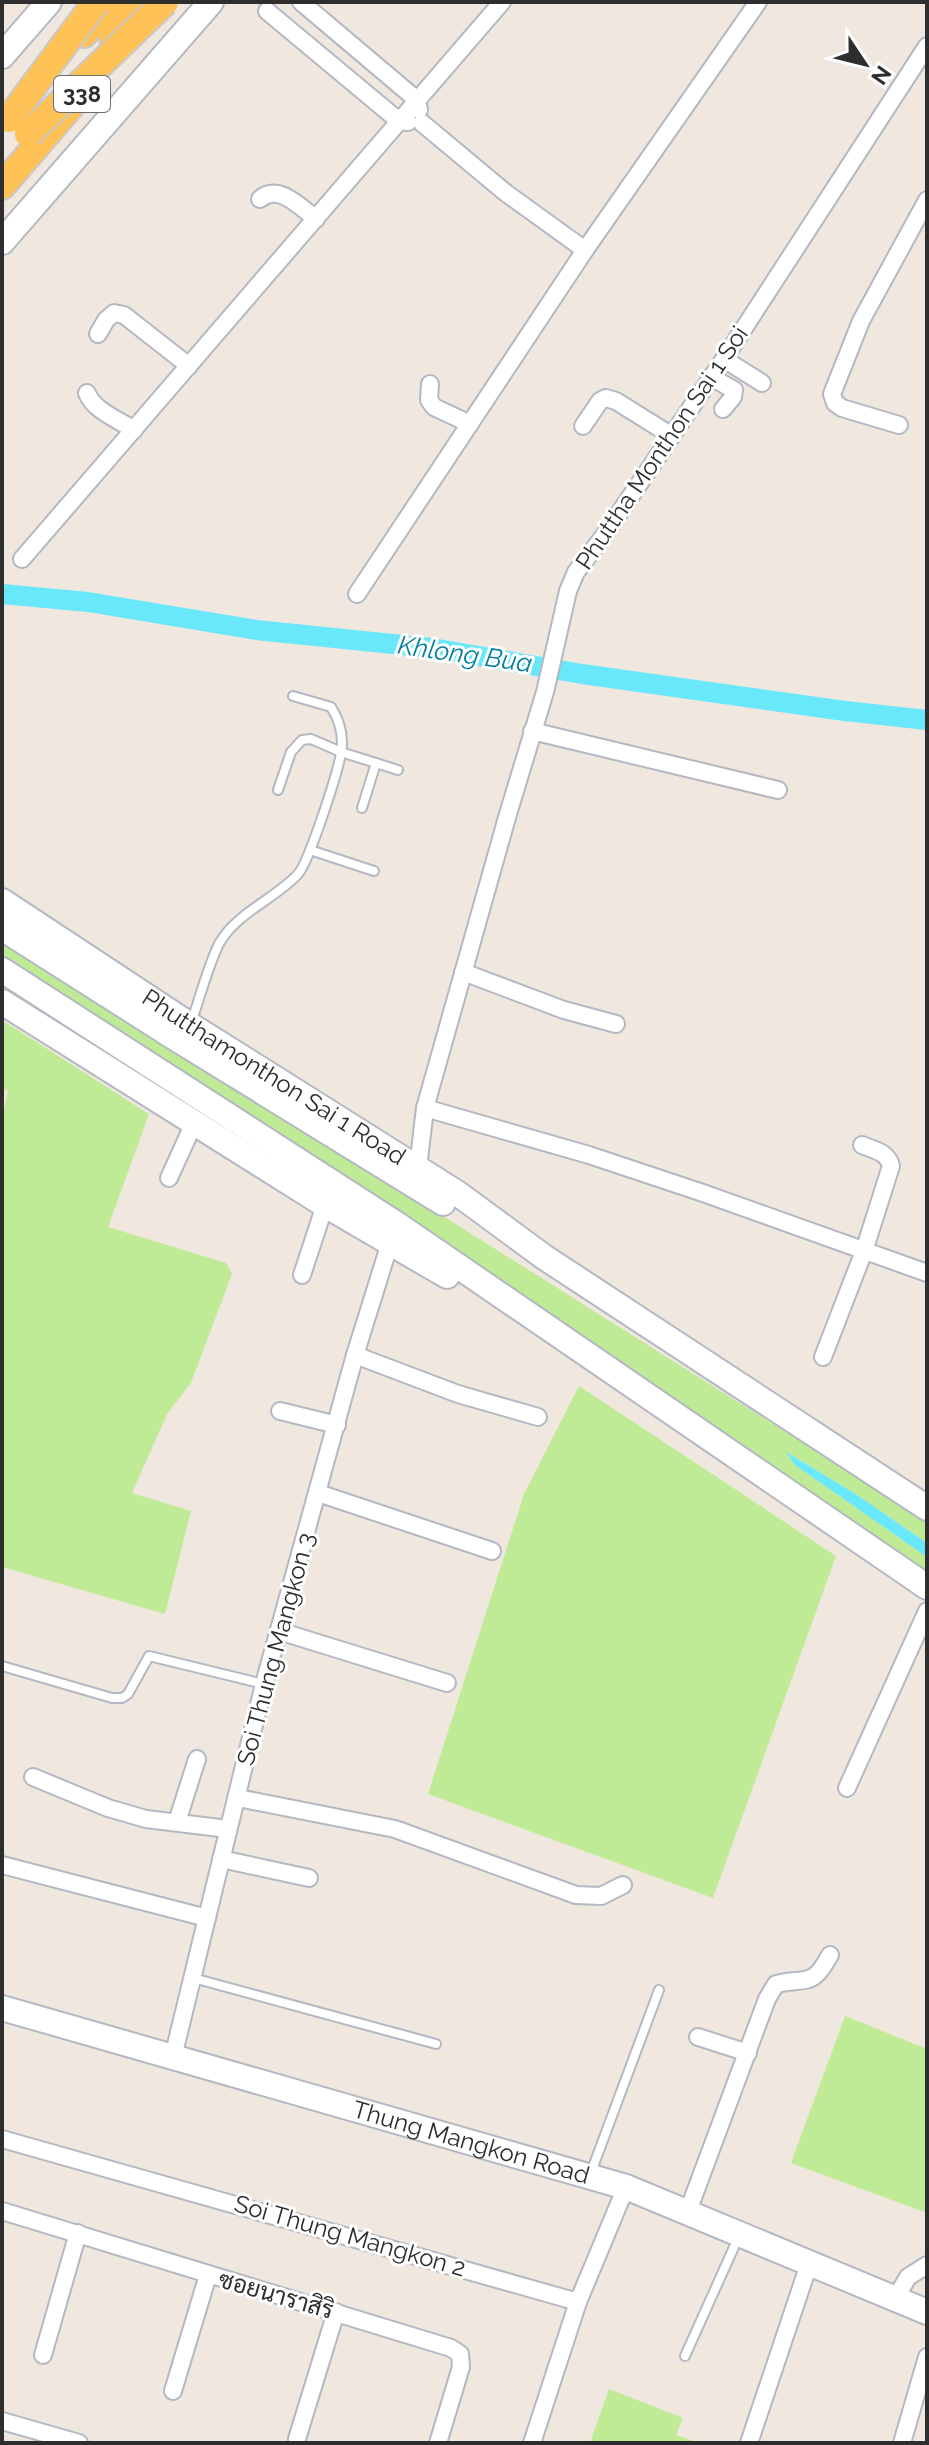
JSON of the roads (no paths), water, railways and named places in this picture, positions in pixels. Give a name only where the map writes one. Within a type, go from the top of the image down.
[{"type":"main road","points":[[2,56],[49,2]]},
{"type":"main road","points":[[10,123],[97,2]]},
{"type":"main road","name":"338","points":[[2,165],[10,123],[112,2]]},
{"type":"main road","name":"338","points":[[10,123],[145,2]]},
{"type":"main road","points":[[10,123],[164,2]]},
{"type":"main road","name":"338","points":[[2,186],[164,2]]},
{"type":"main road","name":"338","points":[[2,242],[211,2]]},
{"type":"main road","name":"Phutthamonthon Sai 1 Road","points":[[2,901],[181,1031],[431,1196],[544,1257]]},
{"type":"main road","name":"Phutthamonthon Sai 1 Road","points":[[2,928],[418,1168],[544,1257],[927,1508]]},
{"type":"main road","points":[[2,970],[395,1223],[927,1587]]},
{"type":"main road","points":[[2,1002],[325,1205],[448,1276],[512,1304]]},
{"type":"main road","name":"Thung Mangkon Road","points":[[2,2008],[626,2187],[927,2312]]},
{"type":"street","points":[[301,2],[417,100],[422,123]]},
{"type":"street","points":[[357,594],[585,250],[758,2]]},
{"type":"street","points":[[22,559],[500,3]]},
{"type":"street","points":[[261,6],[399,121],[422,123],[506,193],[585,250]]},
{"type":"street","name":"Phuttha Monthon Sai 1 Soi","points":[[418,1168],[425,1108],[545,692],[568,591],[576,572],[724,359],[927,46]]},
{"type":"street","points":[[260,199],[275,192],[290,199],[316,219]]},
{"type":"street","points":[[899,425],[842,408],[835,403],[832,394],[861,321],[927,200]]},
{"type":"street","points":[[98,334],[114,313],[124,315],[189,366]]},
{"type":"street","points":[[724,359],[762,383]]},
{"type":"street","points":[[711,377],[734,390],[733,397],[723,409]]},
{"type":"street","points":[[430,384],[429,400],[434,407],[470,424]]},
{"type":"street","points":[[87,393],[99,408],[134,430]]},
{"type":"street","points":[[583,426],[600,401],[606,398],[672,436]]},
{"type":"street","points":[[532,731],[778,790]]},
{"type":"street","points":[[463,972],[564,1010],[616,1024]]},
{"type":"street","points":[[425,1108],[589,1155],[927,1273]]},
{"type":"street","points":[[169,1178],[194,1123]]},
{"type":"street","points":[[823,1357],[864,1251],[891,1166],[884,1153],[862,1145]]},
{"type":"street","points":[[302,1275],[325,1205]]},
{"type":"street","name":"Soi Thung Mangkon 3","points":[[173,2057],[264,1684],[355,1355],[390,1243]]},
{"type":"street","points":[[355,1355],[458,1394],[538,1417]]},
{"type":"street","points":[[280,1411],[337,1425]]},
{"type":"street","points":[[318,1493],[492,1551]]},
{"type":"street","points":[[847,1788],[927,1611]]},
{"type":"street","points":[[279,1631],[447,1683]]},
{"type":"street","points":[[177,1822],[197,1759]]},
{"type":"street","points":[[33,1777],[146,1819],[228,1829]]},
{"type":"street","points":[[238,1798],[395,1829],[576,1895],[601,1896],[623,1885]]},
{"type":"street","points":[[221,1859],[309,1878]]},
{"type":"street","points":[[2,1865],[207,1918]]},
{"type":"street","points":[[687,2214],[767,1999],[776,1984],[820,1974],[830,1955]]},
{"type":"street","points":[[698,2037],[748,2053]]},
{"type":"street","name":"Soi Thung Mangkon 2","points":[[2,2139],[578,2302]]},
{"type":"street","points":[[532,2443],[578,2302],[626,2187]]},
{"type":"street","name":"ซอยนาราสิริ","points":[[2,2211],[451,2348],[460,2354],[461,2367],[438,2443]]},
{"type":"street","points":[[43,2355],[78,2233]]},
{"type":"street","points":[[749,2443],[809,2264]]},
{"type":"street","points":[[895,2299],[908,2277],[927,2265]]},
{"type":"street","points":[[173,2391],[208,2275]]},
{"type":"street","points":[[297,2439],[336,2312]]},
{"type":"street","points":[[902,2443],[927,2357]]},
{"type":"street","points":[[2,2421],[79,2443]]},
{"type":"lane","points":[[181,1031],[220,942],[241,917],[301,872],[310,850],[341,752],[340,722],[331,707],[293,696]]},
{"type":"lane","points":[[278,790],[291,752],[302,740],[311,739],[398,770]]},
{"type":"lane","points":[[362,808],[376,763]]},
{"type":"lane","points":[[310,850],[374,871]]},
{"type":"lane","points":[[2,1666],[112,1698],[122,1698],[128,1694],[149,1656],[264,1684]]},
{"type":"lane","points":[[192,1978],[436,2044]]},
{"type":"lane","points":[[589,2176],[659,1990]]},
{"type":"lane","points":[[685,2356],[739,2235]]},
{"type":"water","points":[[786,1452],[854,1493],[927,1543],[927,1557],[795,1465]]},
{"type":"waterway","name":"Khlong Bua","points":[[2,594],[88,602],[256,630],[432,648],[582,674],[927,720]]}]
